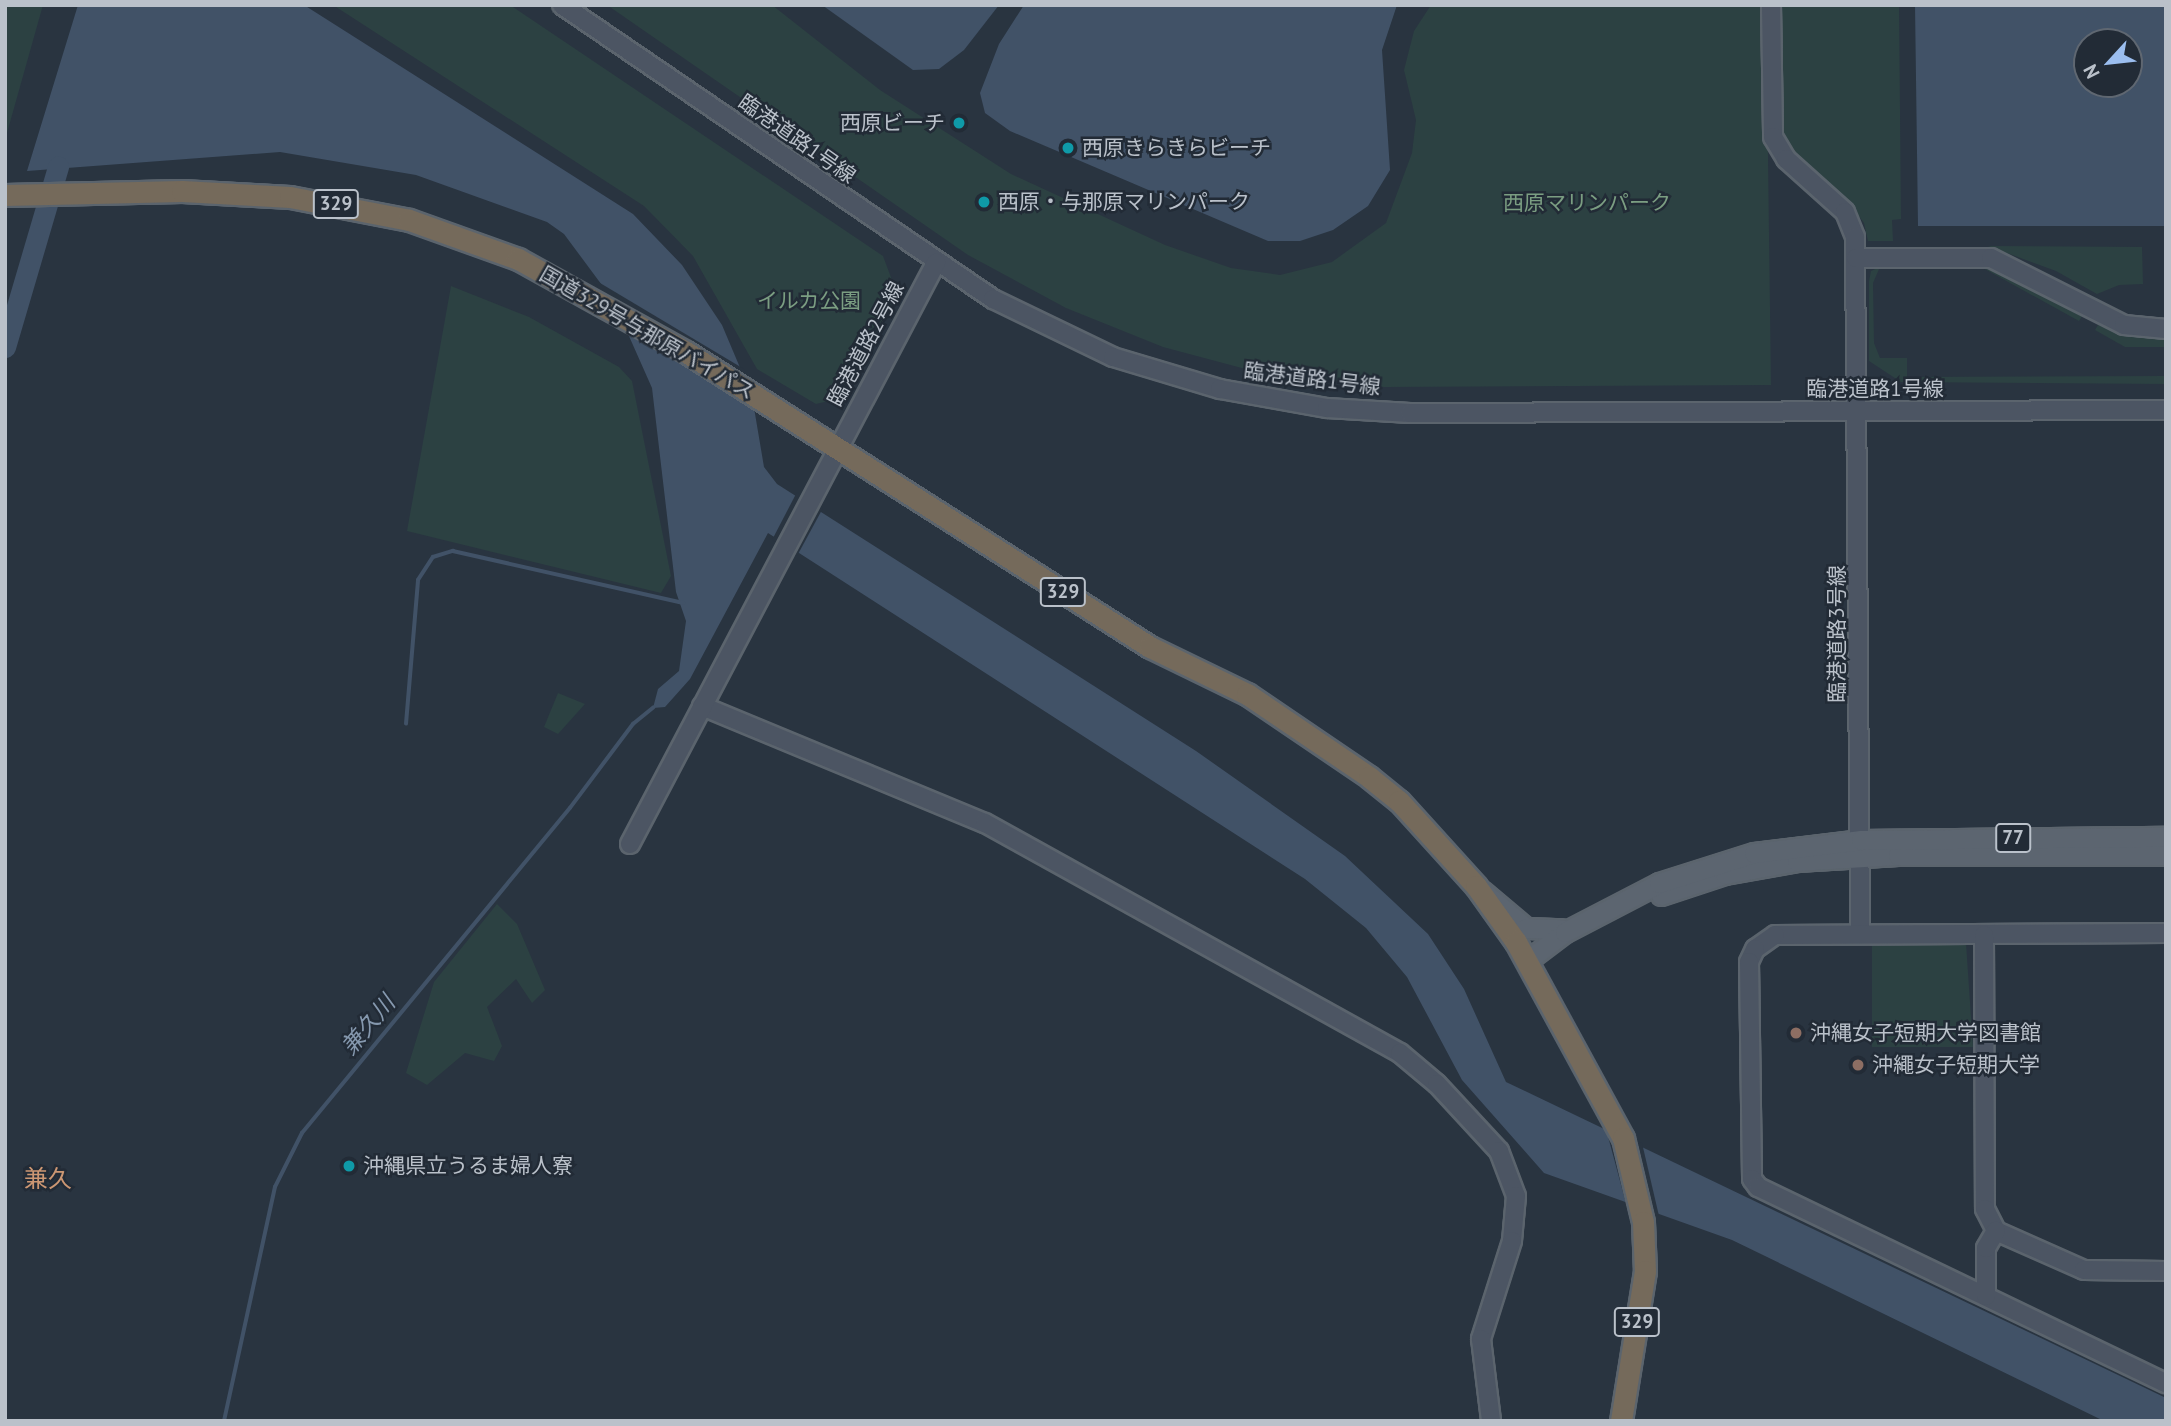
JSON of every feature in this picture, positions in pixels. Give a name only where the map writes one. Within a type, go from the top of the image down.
[{"type":"highway","name":"国道329号与那原バイパス","points":[[15,195],[80,192],[261,195],[372,211],[468,239],[577,288],[779,410],[1150,647],[1247,694],[1338,754],[1399,801],[1410,818],[1476,886],[1528,960],[1623,1138],[1643,1222],[1642,1296],[1623,1380],[1621,1421]]},
{"type":"main road","name":"77","points":[[1528,960],[1586,922],[1659,883],[1718,860],[1861,848],[2166,837]]},
{"type":"main road","name":"77","points":[[1528,960],[1548,956],[1684,886],[1769,865],[1861,848],[2166,855]]},
{"type":"main road","points":[[1476,886],[1536,932],[1586,922]]},
{"type":"street","name":"臨港道路1号線","points":[[562,5],[936,263],[1024,316],[1113,357],[1185,380],[1286,403],[1409,413],[2166,410]]},
{"type":"street","name":"臨港道路3号線","points":[[1771,5],[1773,137],[1786,159],[1845,212],[1856,258],[1860,934]]},
{"type":"street","points":[[1856,258],[1991,258],[2113,320],[2166,329]]},
{"type":"street","name":"臨港道路2号線","points":[[630,844],[936,263]]},
{"type":"street","points":[[702,706],[985,822],[1400,1053],[1437,1084],[1499,1151],[1516,1196],[1512,1241],[1482,1339],[1491,1421]]},
{"type":"street","points":[[2166,933],[1775,935],[1755,949],[1749,962],[1752,1179],[1758,1187],[2166,1383]]},
{"type":"street","points":[[1984,935],[1985,1209],[1996,1231],[2084,1270],[2166,1270]]},
{"type":"street","points":[[1986,1296],[1986,1248],[1996,1231]]},
{"type":"green space","points":[[5,5],[43,5],[5,140]]},
{"type":"green space","name":"イルカ公園","points":[[333,5],[510,5],[883,256],[898,296],[845,397],[816,404],[757,369],[693,256],[644,206]]},
{"type":"green space","name":"西原マリンパーク","points":[[607,5],[772,5],[880,90],[1011,174],[1165,245],[1231,268],[1280,275],[1332,262],[1386,223],[1412,153],[1416,120],[1404,70],[1414,31],[1431,5],[1766,5],[1771,385],[1384,387],[1253,371],[1163,347],[1066,308],[968,255]]},
{"type":"green space","points":[[1781,5],[1899,5],[1901,219],[1892,220],[1893,241],[1868,241],[1864,223],[1850,204],[1792,154],[1784,139]]},
{"type":"green space","points":[[1988,246],[2142,247],[2143,284],[2119,285],[2097,294],[2056,271]]},
{"type":"green space","points":[[1880,267],[1873,283],[1874,343],[1880,358],[1907,358],[1907,377],[2166,376],[2166,384],[1901,382],[1869,361],[1869,281],[1871,271]]},
{"type":"green space","points":[[1983,268],[2011,275],[2082,316],[2079,321]]},
{"type":"green space","points":[[451,286],[529,317],[619,367],[632,381],[671,576],[661,593],[407,531]]},
{"type":"green space","points":[[2098,325],[2128,336],[2166,339],[2166,347],[2125,347],[2095,330]]},
{"type":"green space","points":[[558,693],[585,704],[558,734],[544,727]]},
{"type":"green space","points":[[497,904],[517,924],[545,990],[532,1003],[516,979],[487,1007],[502,1046],[494,1061],[465,1053],[427,1085],[406,1073],[434,982]]},
{"type":"green space","points":[[1966,943],[1973,1047],[1872,1047],[1872,945]]},
{"type":"water","points":[[78,5],[304,5],[633,214],[682,265],[722,325],[752,396],[764,467],[777,484],[1196,751],[1345,856],[1428,934],[1464,989],[1506,1082],[2166,1398],[2166,1421],[2104,1421],[1732,1240],[1544,1173],[1462,1080],[1407,977],[1366,928],[1305,879],[768,533],[690,679],[665,707],[653,708],[658,689],[679,671],[686,621],[676,592],[652,388],[613,300],[564,234],[547,222],[416,175],[280,152],[27,171]]},
{"type":"water","points":[[822,5],[999,5],[964,50],[939,69],[913,70]]},
{"type":"water","points":[[1024,5],[1397,5],[1382,50],[1390,170],[1368,206],[1333,230],[1300,241],[1268,241],[1010,131],[985,113],[980,93],[999,44]]},
{"type":"water","points":[[1915,5],[2166,5],[2166,226],[1918,226]]},
{"type":"pier","points":[[590,277],[744,369],[755,395],[610,302]]},
{"type":"pier","points":[[797,492],[823,508],[797,556],[772,540]]},
{"type":"pier","points":[[1606,1129],[1642,1143],[1659,1216],[1627,1207]]},
{"type":"waterway","points":[[5,347],[58,167]]},
{"type":"waterway","points":[[406,724],[418,580],[433,557],[453,551],[683,603]]},
{"type":"waterway","name":"兼久川","points":[[224,1421],[275,1187],[302,1133],[570,808],[633,724],[653,708]]},
{"type":"place","name":"西原ビーチ","points":[[959,123]]},
{"type":"place","name":"西原きらきらビーチ","points":[[1068,148]]},
{"type":"place","name":"西原・与那原マリンパーク","points":[[984,202]]},
{"type":"place","name":"沖縄女子短期大学図書館","points":[[1796,1033]]},
{"type":"place","name":"沖繩女子短期大学","points":[[1858,1065]]},
{"type":"place","name":"沖縄県立うるま婦人寮","points":[[349,1166]]},
{"type":"district","name":"兼久","points":[[48,1179]]}]
